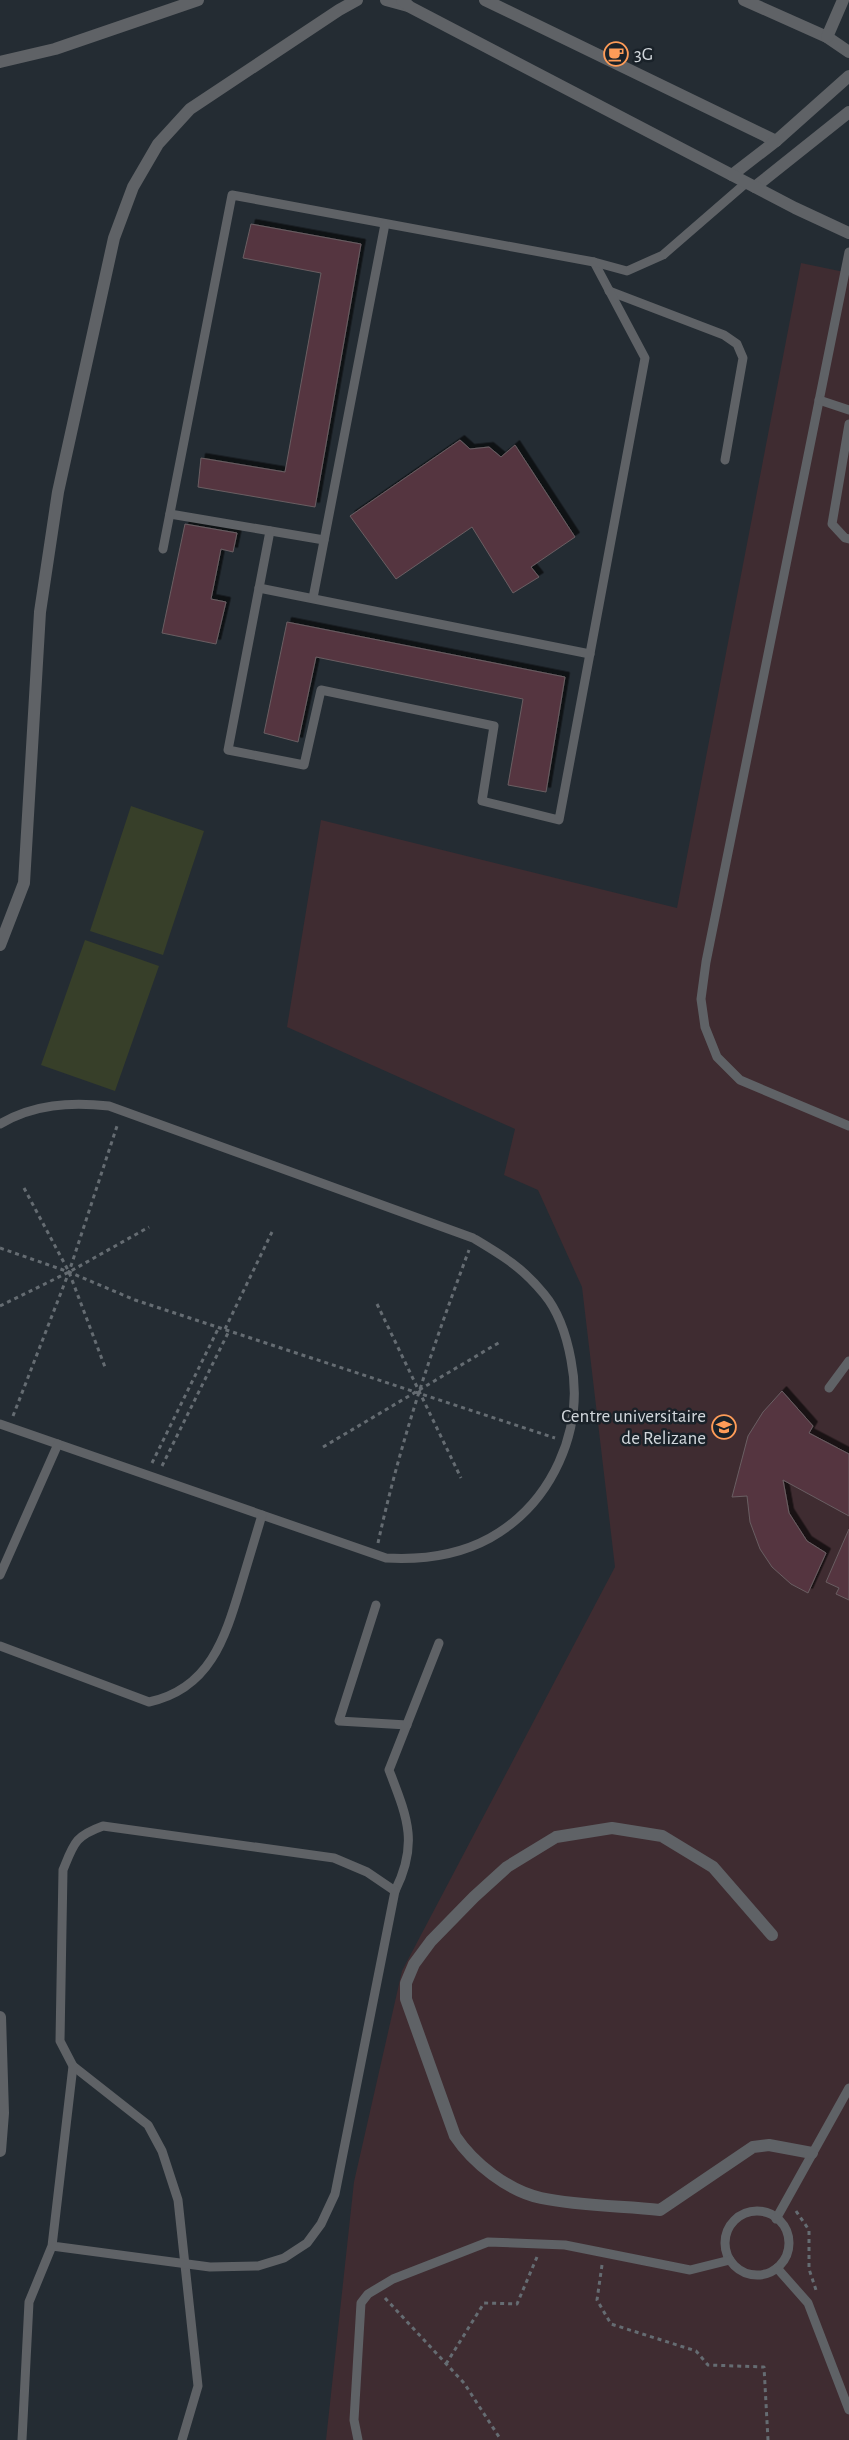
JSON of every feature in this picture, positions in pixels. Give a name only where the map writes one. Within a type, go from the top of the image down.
[{"type":"street","points":[[0,62],[55,49],[198,0]]},
{"type":"street","points":[[0,946],[24,883],[40,612],[58,492],[114,238],[130,195],[158,144],[190,109],[342,5],[357,0]]},
{"type":"street","points":[[386,0],[406,3],[750,185],[849,233]]},
{"type":"street","points":[[485,0],[776,141]]},
{"type":"street","points":[[826,37],[843,0]]},
{"type":"street","points":[[748,1],[826,37],[849,52]]},
{"type":"street","points":[[732,175],[776,141],[849,76]]},
{"type":"street","points":[[750,185],[849,112]]},
{"type":"street","points":[[772,1935],[713,1867],[662,1836],[612,1828],[556,1837],[507,1867],[474,1897],[431,1941],[414,1964],[406,1983],[406,1999],[455,2136],[466,2152],[516,2189],[540,2198],[660,2210],[753,2147],[769,2145],[812,2154]]},
{"type":"street","points":[[0,2017],[3,2113],[0,2150]]},
{"type":"lane","points":[[163,549],[232,195],[594,262],[627,271],[664,255],[750,185]]},
{"type":"lane","points":[[313,598],[385,224]]},
{"type":"lane","points":[[849,252],[706,962],[701,999],[705,1028],[717,1057],[740,1080],[849,1126]]},
{"type":"lane","points":[[270,531],[228,750],[304,765],[321,690],[494,726],[482,801],[559,820],[644,358],[594,262]]},
{"type":"lane","points":[[609,290],[724,335],[737,344],[743,358],[725,460]]},
{"type":"lane","points":[[819,400],[849,410]]},
{"type":"lane","points":[[849,424],[832,524],[845,538],[849,539]]},
{"type":"lane","points":[[170,514],[324,540]]},
{"type":"lane","points":[[259,588],[590,654]]},
{"type":"lane","points":[[0,1124],[12,1117],[43,1106],[76,1103],[109,1106],[473,1238],[513,1262],[545,1296],[566,1337],[576,1383],[572,1429],[567,1442],[555,1473],[527,1510],[489,1538],[446,1555],[400,1559],[376,1554],[4,1426]]},
{"type":"lane","points":[[829,1388],[849,1361]]},
{"type":"lane","points":[[0,1574],[58,1444]]},
{"type":"lane","points":[[0,1646],[149,1702],[181,1690],[202,1674],[217,1652],[231,1618],[262,1515]]},
{"type":"lane","points":[[376,1605],[339,1721],[407,1725]]},
{"type":"lane","points":[[52,2246],[210,2267],[258,2266],[284,2258],[307,2243],[321,2224],[335,2194],[395,1891],[405,1871],[409,1824],[390,1770],[439,1643]]},
{"type":"lane","points":[[182,2440],[198,2386],[178,2200],[162,2151],[148,2125],[73,2066],[60,2041],[63,1870],[72,1848],[84,1833],[103,1826],[334,1858],[367,1872],[395,1891]]},
{"type":"lane","points":[[22,2440],[29,2302],[52,2246],[73,2066]]},
{"type":"lane","points":[[776,2218],[849,2088]]},
{"type":"lane","points":[[751,2212],[762,2212],[776,2218],[785,2229],[788,2239],[784,2259],[777,2268],[757,2275],[746,2274],[730,2260],[725,2250],[725,2239],[734,2221],[751,2212]]},
{"type":"lane","points":[[358,2440],[354,2420],[360,2303],[368,2294],[393,2278],[488,2242],[565,2246],[690,2270],[730,2260]]},
{"type":"lane","points":[[777,2268],[808,2303],[849,2410]]},
{"type":"path","points":[[4,1426],[69,1272],[122,1111]]},
{"type":"path","points":[[24,1188],[69,1272],[105,1367]]},
{"type":"path","points":[[0,1306],[69,1272],[149,1227]]},
{"type":"path","points":[[225,1329],[272,1232]]},
{"type":"path","points":[[376,1554],[389,1494],[418,1391],[473,1238]]},
{"type":"path","points":[[0,1248],[69,1272],[135,1300],[418,1391],[567,1442]]},
{"type":"path","points":[[377,1304],[461,1478]]},
{"type":"path","points":[[151,1476],[219,1327]]},
{"type":"path","points":[[151,1476],[229,1331]]},
{"type":"path","points":[[323,1447],[500,1342]]},
{"type":"path","points":[[800,2202],[796,2210],[809,2230],[809,2269],[817,2292]]},
{"type":"path","points":[[446,2364],[484,2304],[517,2304],[542,2244]]},
{"type":"path","points":[[605,2253],[599,2276],[597,2300],[612,2324],[696,2350],[708,2365],[764,2368],[768,2440]]},
{"type":"path","points":[[377,2288],[464,2383],[502,2440]]},
{"type":"shaded area","name":"Centre universitaire de Relizane","points":[[801,263],[849,273],[849,2440],[326,2440],[354,2182],[402,1971],[615,1567],[582,1287],[538,1190],[504,1175],[515,1129],[287,1027],[321,820],[677,908]]},
{"type":"green space","points":[[131,806],[204,831],[163,955],[90,931]]},
{"type":"green space","points":[[85,940],[159,966],[115,1091],[41,1065]]},
{"type":"building","points":[[251,224],[361,244],[315,507],[198,487],[201,458],[285,472],[321,273],[243,258]]},
{"type":"building","points":[[460,440],[470,449],[489,447],[501,457],[515,445],[575,537],[531,567],[539,577],[513,593],[472,527],[396,579],[350,516]]},
{"type":"building","points":[[185,524],[237,533],[233,552],[221,549],[211,599],[226,602],[216,644],[162,633]]},
{"type":"building","points":[[287,622],[565,677],[546,792],[508,785],[523,699],[316,657],[298,742],[264,733]]},
{"type":"building","points":[[782,1391],[813,1426],[809,1433],[849,1454],[849,1516],[783,1480],[789,1513],[807,1541],[826,1553],[808,1593],[791,1584],[772,1567],[760,1549],[750,1522],[747,1496],[732,1497],[748,1436],[763,1412]]},
{"type":"building","points":[[849,1529],[849,1600],[836,1594],[839,1588],[826,1582]]},
{"type":"place","name":"3G","points":[[616,54]]},
{"type":"place","name":"Centre universitaire de Relizane","points":[[724,1427]]}]
